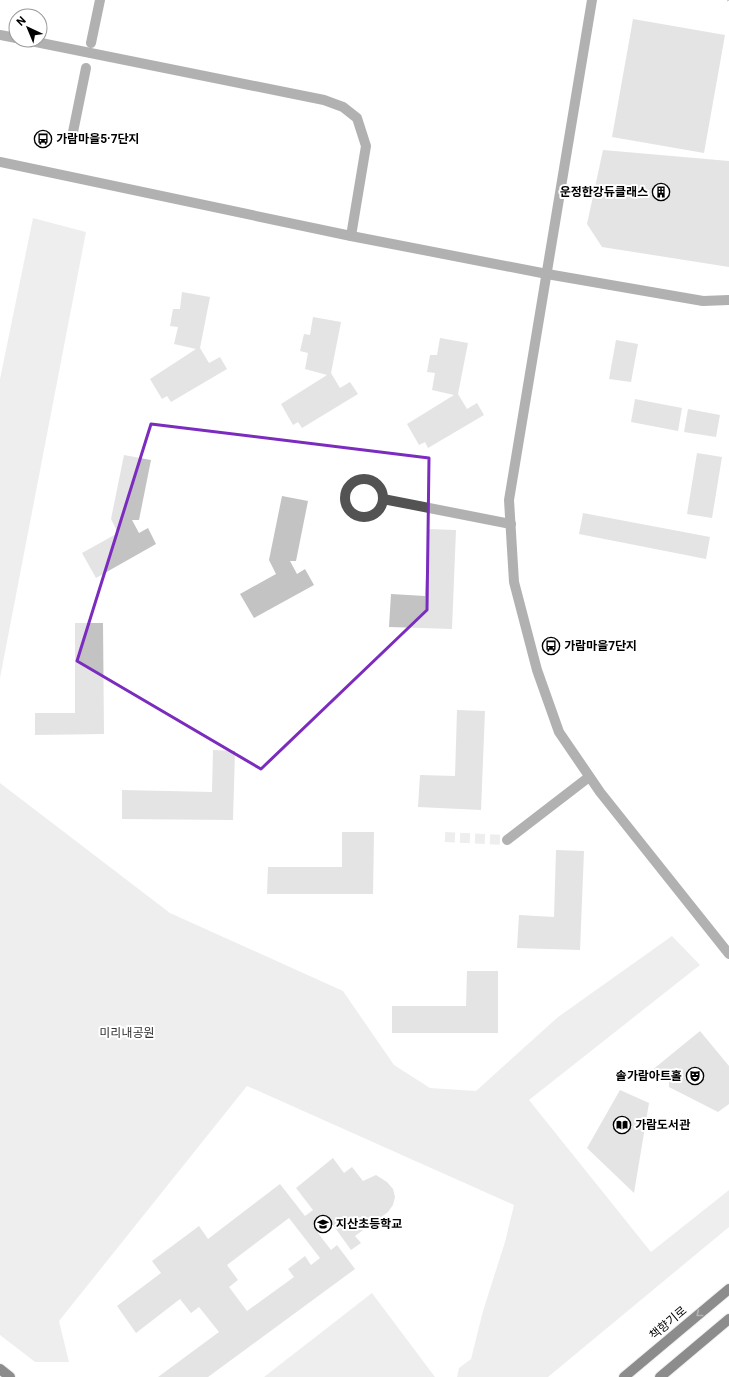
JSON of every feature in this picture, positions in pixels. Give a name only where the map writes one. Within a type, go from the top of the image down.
[{"type":"main road","name":"책향기로","points":[[624,1377],[729,1290]]},
{"type":"main road","points":[[660,1377],[729,1319]]},
{"type":"main road","points":[[0,1369],[10,1377]]},
{"type":"street","points":[[91,44],[100,0]]},
{"type":"street","points":[[592,0],[509,500],[514,582],[537,670],[559,732],[600,792],[729,954]]},
{"type":"street","points":[[48,44],[324,100],[343,107],[357,118],[366,146],[351,236]]},
{"type":"street","points":[[72,137],[86,68]]},
{"type":"street","points":[[0,162],[351,236],[547,274],[703,301],[729,300]]},
{"type":"street","points":[[383,499],[511,524]]},
{"type":"street","points":[[507,840],[589,776]]},
{"type":"highlighted area","points":[[151,424],[429,458],[427,610],[261,769],[77,661]]},
{"type":"green space","points":[[33,218],[86,232],[0,678],[0,379]]},
{"type":"green space","name":"미리내공원","points":[[0,783],[170,913],[343,991],[394,1065],[430,1088],[476,1091],[558,1017],[672,936],[700,965],[529,1100],[651,1252],[729,1190],[729,1227],[548,1377],[457,1377],[459,1368],[471,1359],[483,1311],[505,1242],[514,1205],[247,1086],[59,1321],[69,1362],[35,1362],[0,1335]]},
{"type":"green space","points":[[372,1293],[435,1377],[264,1377]]},
{"type":"building","points":[[633,19],[725,35],[704,153],[612,137]]},
{"type":"building","name":"운정한강듀클래스","points":[[603,150],[729,161],[729,267],[602,247],[587,224]]},
{"type":"building","points":[[182,292],[210,297],[200,348],[209,363],[220,357],[227,369],[171,402],[167,396],[162,399],[150,379],[196,349],[174,344],[178,327],[170,326],[173,309],[180,309]]},
{"type":"building","points":[[313,317],[341,322],[331,373],[340,388],[350,382],[358,394],[302,428],[298,422],[293,425],[281,404],[327,375],[305,369],[308,353],[300,351],[304,334],[310,335]]},
{"type":"building","points":[[440,338],[468,343],[458,394],[467,409],[477,403],[484,415],[428,448],[425,442],[419,445],[407,424],[454,395],[432,390],[435,373],[427,372],[430,355],[437,355]]},
{"type":"building","points":[[616,340],[638,344],[631,382],[609,379]]},
{"type":"building","points":[[635,399],[682,408],[678,431],[631,422]]},
{"type":"building","points":[[688,409],[720,415],[716,437],[684,432]]},
{"type":"building","points":[[697,453],[722,457],[712,518],[687,514]]},
{"type":"building","points":[[124,455],[151,460],[139,520],[132,520],[139,533],[148,528],[156,544],[96,578],[82,553],[118,533],[111,519]]},
{"type":"building","points":[[282,496],[308,501],[296,561],[290,561],[297,574],[305,569],[314,585],[254,618],[240,594],[276,574],[269,560]]},
{"type":"building","points":[[583,513],[710,537],[706,559],[579,534]]},
{"type":"building","points":[[428,529],[456,530],[452,629],[389,627],[391,594],[425,596]]},
{"type":"building","points":[[75,623],[103,623],[104,734],[35,735],[35,713],[75,713]]},
{"type":"building","points":[[457,710],[485,711],[481,810],[418,807],[420,775],[455,776]]},
{"type":"building","points":[[213,750],[235,751],[233,820],[122,819],[122,790],[212,792]]},
{"type":"building","points":[[342,832],[374,832],[373,894],[267,894],[268,867],[342,867]]},
{"type":"building","points":[[556,850],[584,851],[580,950],[517,948],[519,915],[554,917]]},
{"type":"building","points":[[467,971],[498,971],[498,1033],[392,1033],[392,1006],[466,1006]]},
{"type":"building","name":"솔가람아트홀","points":[[700,1031],[729,1066],[729,1104],[718,1112],[669,1087],[669,1081],[651,1071]]},
{"type":"building","name":"가람도서관","points":[[620,1090],[649,1103],[634,1193],[587,1148]]},
{"type":"building","points":[[333,1158],[344,1173],[352,1167],[363,1181],[376,1175],[387,1182],[393,1189],[395,1197],[393,1205],[388,1212],[355,1236],[361,1243],[351,1250],[333,1225],[326,1227],[318,1233],[331,1250],[337,1245],[355,1269],[208,1377],[158,1377],[219,1332],[199,1307],[191,1313],[180,1299],[136,1333],[117,1306],[161,1273],[152,1261],[199,1226],[208,1239],[280,1184],[305,1216],[313,1210],[296,1188]],"holes":[[[289,1218],[320,1258],[311,1265],[305,1256],[288,1269],[294,1277],[247,1311],[229,1287],[238,1280],[227,1265]]]},
{"type":"tunnel","points":[[445,837],[507,840]]},
{"type":"place","name":"가람마을5·7단지","points":[[43,139]]},
{"type":"place","name":"운정한강듀클래스","points":[[661,192]]},
{"type":"place","name":"가람마을7단지","points":[[551,646]]},
{"type":"place","name":"솔가람아트홀","points":[[695,1076]]},
{"type":"place","name":"가람도서관","points":[[622,1125]]},
{"type":"place","name":"지산초등학교","points":[[323,1224]]}]
